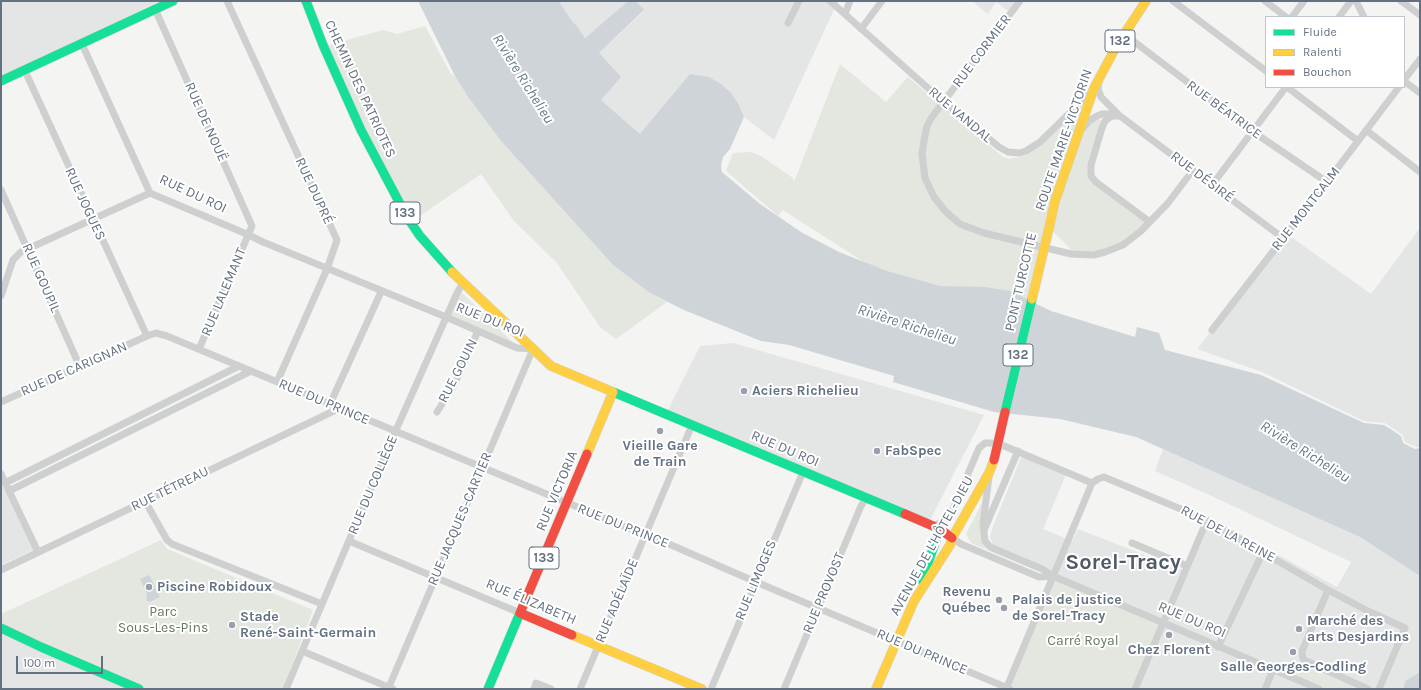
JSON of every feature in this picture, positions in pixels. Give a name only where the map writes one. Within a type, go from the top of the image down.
[{"type":"main road","points":[[1,81],[173,1]]},
{"type":"main road","name":"CHEMIN DES PATRIOTES","points":[[306,1],[323,45],[361,130],[407,217],[428,246],[463,283],[533,349]]},
{"type":"main road","name":"ROUTE MARIE-VICTORIN","points":[[1049,228],[1055,201],[1094,88],[1124,34],[1144,3]]},
{"type":"main road","name":"PONT TURCOTTE","points":[[994,460],[1049,228]]},
{"type":"main road","name":"RUE DU ROI","points":[[533,349],[551,366],[937,528],[952,538]]},
{"type":"main road","name":"RUE VICTORIA","points":[[488,689],[613,392]]},
{"type":"main road","name":"AVENUE DE L'HÔTEL-DIEU","points":[[876,689],[914,602],[950,545],[952,538],[989,473],[994,460]]},
{"type":"main road","points":[[920,592],[919,586],[937,528]]},
{"type":"main road","name":"RUE ÉLIZABETH","points":[[520,613],[702,689]]},
{"type":"main road","points":[[1,628],[41,647],[139,689]]},
{"type":"street","name":"RUE DUPRÉ","points":[[228,1],[336,237],[337,243],[277,382]]},
{"type":"street","points":[[788,23],[799,1]]},
{"type":"street","name":"RUE VANDAL","points":[[830,1],[944,101],[999,147],[1008,152],[1020,153],[1040,142],[1087,97],[1094,88]]},
{"type":"street","points":[[845,14],[850,1]]},
{"type":"street","points":[[861,28],[882,1]]},
{"type":"street","name":"RUE CORMIER","points":[[1020,1],[932,117],[928,126],[922,154],[923,168],[929,188],[939,205],[957,221],[970,228],[995,236],[1071,254],[1094,254],[1114,249],[1130,240],[1168,203],[1193,170]]},
{"type":"street","points":[[1173,1],[1265,70]]},
{"type":"street","points":[[1264,1],[1285,16]]},
{"type":"street","points":[[1293,16],[1304,1]]},
{"type":"street","points":[[1340,16],[1350,1]]},
{"type":"street","points":[[1356,1],[1364,16]]},
{"type":"street","points":[[1401,1],[1420,15]]},
{"type":"street","name":"RUE DE NOUË","points":[[155,9],[252,222],[249,235]]},
{"type":"street","name":"RUE BÉATRICE","points":[[1124,34],[1252,132],[1328,182]]},
{"type":"street","name":"RUE DU ROI","points":[[82,44],[150,192],[326,269],[446,317],[517,348],[533,349]]},
{"type":"street","points":[[1405,79],[1420,59]]},
{"type":"street","name":"RUE JOGUES","points":[[24,71],[147,336]]},
{"type":"street","name":"RUE DÉSIRÉ","points":[[1100,76],[1098,89],[1101,97],[1120,116],[1283,238]]},
{"type":"street","points":[[1405,81],[1420,93]]},
{"type":"street","points":[[1212,184],[1285,88]]},
{"type":"street","points":[[1287,88],[1358,141]]},
{"type":"street","name":"RUE MONTCALM","points":[[1212,330],[1328,182],[1398,88]]},
{"type":"street","points":[[1078,137],[1084,125],[1097,116],[1111,114],[1120,116]]},
{"type":"street","points":[[1120,116],[1112,116],[1105,121],[1091,165],[1091,176],[1096,182],[1150,222]]},
{"type":"street","points":[[1366,130],[1420,172]]},
{"type":"street","name":"RUE GOUPIL","points":[[1,190],[80,367]]},
{"type":"street","points":[[1,296],[16,255],[28,248],[150,192]]},
{"type":"street","name":"RUE LALEMANT","points":[[199,349],[249,235]]},
{"type":"street","name":"RUE DU COLLÈGE","points":[[286,689],[395,431],[446,317],[463,283]]},
{"type":"street","points":[[330,404],[381,292]]},
{"type":"street","name":"RUE GOUIN","points":[[437,412],[454,385],[478,331]]},
{"type":"street","name":"RUE DU PRINCE","points":[[147,336],[156,333],[199,349],[567,503],[640,533],[646,534],[1007,688]]},
{"type":"street","name":"RUE DE CARIGNAN","points":[[1,402],[147,336]]},
{"type":"street","name":"RUE JACQUES-CARTIER","points":[[390,688],[435,576],[533,349]]},
{"type":"street","points":[[5,483],[239,366]]},
{"type":"street","points":[[9,491],[251,371]]},
{"type":"street","points":[[174,399],[178,407]]},
{"type":"street","name":"RUE TÉTREAU","points":[[1,570],[340,408]]},
{"type":"street","points":[[123,424],[127,432]]},
{"type":"street","name":"RUE ADÉLAÏDE","points":[[580,689],[692,425]]},
{"type":"street","points":[[937,528],[950,516],[979,448],[985,443],[992,442]]},
{"type":"street","points":[[1002,445],[1092,483],[1007,688]]},
{"type":"street","points":[[66,452],[70,460]]},
{"type":"street","points":[[984,530],[1018,452]]},
{"type":"street","name":"RUE LIMOGES","points":[[710,689],[803,472]]},
{"type":"street","name":"RUE DU ROI","points":[[989,473],[983,518],[984,539],[988,546],[1042,569],[1053,576],[1319,689]]},
{"type":"street","points":[[1,474],[38,552]]},
{"type":"street","name":"RUE DE LA REINE","points":[[1092,483],[1105,477],[1207,520],[1328,590],[1375,615],[1405,628],[1379,689]]},
{"type":"street","name":"RUE PROVOST","points":[[784,689],[861,506],[866,498]]},
{"type":"street","points":[[145,501],[167,540],[172,544],[322,604]]},
{"type":"street","points":[[1135,689],[1207,520]]},
{"type":"street","name":"RUE DU ROI","points":[[952,538],[961,544],[1038,576],[1053,576]]},
{"type":"street","name":"RUE ÉLIZABETH","points":[[349,541],[520,613]]},
{"type":"street","points":[[1132,543],[1187,566]]},
{"type":"street","points":[[1218,647],[1263,552]]},
{"type":"street","points":[[1328,590],[1302,651],[1303,658],[1306,661],[1355,686],[1368,689]]},
{"type":"street","points":[[302,651],[390,688]]},
{"type":"street","points":[[1265,689],[1273,670]]},
{"type":"street","points":[[534,689],[536,683],[551,689]]},
{"type":"shaded area","points":[[1,1],[155,1],[156,3],[1,77]]},
{"type":"shaded area","points":[[559,1],[628,1],[585,38]]},
{"type":"shaded area","points":[[636,1],[838,1],[774,140],[744,117],[739,105],[640,134],[601,100],[599,53],[644,11]]},
{"type":"shaded area","points":[[972,1],[1020,1],[1011,13],[996,2],[988,14]]},
{"type":"shaded area","points":[[1420,228],[1420,447],[1416,447],[1405,442],[1403,435],[1385,423],[1364,421],[1262,372],[1197,349],[1287,234],[1371,294]]},
{"type":"shaded area","points":[[733,343],[984,415],[930,520],[667,412],[700,346]]},
{"type":"shaded area","points":[[1163,449],[1360,537],[1420,576],[1420,672],[1405,681],[1403,689],[1135,689],[1163,623],[993,545],[990,537],[993,526],[1022,455],[1066,475],[1043,529],[1072,541],[1078,529],[1186,571],[1207,523],[1216,521],[1337,587],[1351,562],[1214,497],[1155,471]]},
{"type":"shaded area","points":[[1,477],[35,549],[1,565]]},
{"type":"shaded area","points":[[1,631],[133,689],[1,689]]},
{"type":"green space","points":[[425,26],[451,74],[455,76],[468,97],[501,141],[613,265],[650,293],[667,302],[616,339],[600,327],[557,263],[514,221],[481,174],[411,222],[326,46],[383,30],[397,34]]},
{"type":"green space","points":[[840,64],[886,102],[908,77],[1003,157],[1009,159],[1025,156],[1087,97],[1079,134],[1093,121],[1105,121],[1091,176],[1150,222],[1141,231],[1105,252],[1071,254],[1070,248],[1049,228],[1026,307],[884,275],[783,210],[778,216],[726,171],[733,153],[751,152],[761,156],[793,178],[794,182]]},
{"type":"green space","points":[[459,290],[517,346],[448,317]]},
{"type":"green space","points":[[987,493],[984,540],[985,549],[971,543],[966,534]]},
{"type":"green space","name":"Parc Sous-Les-Pins","points":[[161,540],[167,549],[313,610],[283,689],[128,689],[105,669],[7,628],[1,624],[1,614]]},
{"type":"green space","name":"Carré Royal","points":[[1055,577],[1163,623],[1134,689],[1010,689]]},
{"type":"green space","points":[[1281,657],[1351,687],[1350,689],[1324,689],[1275,669]]},
{"type":"water","name":"Rivière Richelieu","points":[[418,1],[559,1],[585,38],[628,1],[636,1],[644,10],[599,53],[621,77],[601,100],[640,134],[690,74],[709,77],[721,84],[731,93],[739,105],[744,117],[730,149],[723,157],[721,166],[722,172],[760,204],[801,232],[839,252],[887,271],[940,286],[985,287],[1010,291],[1051,311],[1135,337],[1137,327],[1159,333],[1165,350],[1261,375],[1364,423],[1384,425],[1401,436],[1403,443],[1415,449],[1420,448],[1420,576],[1360,537],[1136,437],[1060,419],[994,412],[893,382],[894,376],[789,345],[761,341],[684,310],[650,293],[613,265],[501,141],[468,97],[455,76]]},
{"type":"water","name":"Piscine Robidoux","points":[[149,575],[160,597],[149,602],[146,599],[147,594],[140,579]]},
{"type":"water","points":[[1420,672],[1420,689],[1403,689],[1405,681]]},
{"type":"traffic: fast","points":[[1,81],[173,1]]},
{"type":"traffic: fast","points":[[306,1],[323,45],[361,130],[407,217],[420,236],[452,272]]},
{"type":"traffic: fast","points":[[1005,412],[1032,299]]},
{"type":"traffic: fast","points":[[613,392],[905,514]]},
{"type":"traffic: fast","points":[[922,580],[940,529]]},
{"type":"traffic: fast","points":[[488,689],[520,613]]},
{"type":"traffic: fast","points":[[1,628],[41,647],[139,689]]},
{"type":"traffic: slow","points":[[1049,228],[1055,201],[1094,88],[1117,45],[1146,1]]},
{"type":"traffic: slow","points":[[1032,299],[1049,228]]},
{"type":"traffic: slow","points":[[452,272],[551,366],[613,392],[587,454]]},
{"type":"traffic: slow","points":[[876,689],[914,601],[950,545],[952,538],[989,473],[994,460]]},
{"type":"traffic: slow","points":[[572,635],[702,689]]},
{"type":"traffic: jam","points":[[994,460],[1005,412]]},
{"type":"traffic: jam","points":[[572,635],[520,613],[587,454]]},
{"type":"traffic: jam","points":[[905,514],[940,529],[952,538]]},
{"type":"place","name":"Aciers Richelieu","points":[[744,391]]},
{"type":"place","name":"Vieille Gare de Train","points":[[660,431]]},
{"type":"place","name":"FabSpec","points":[[877,451]]},
{"type":"place","name":"Piscine Robidoux","points":[[149,587]]},
{"type":"place","name":"Revenu Québec","points":[[999,600]]},
{"type":"place","name":"Palais de justice de Sorel-Tracy","points":[[1004,608]]},
{"type":"place","name":"Stade René-Saint-Germain","points":[[232,625]]},
{"type":"place","name":"Marché des arts Desjardins","points":[[1299,629]]},
{"type":"place","name":"Chez Florent","points":[[1169,635]]},
{"type":"place","name":"Salle Georges-Codling","points":[[1293,652]]},
{"type":"district","name":"Sorel-Tracy","points":[[1123,563]]}]
